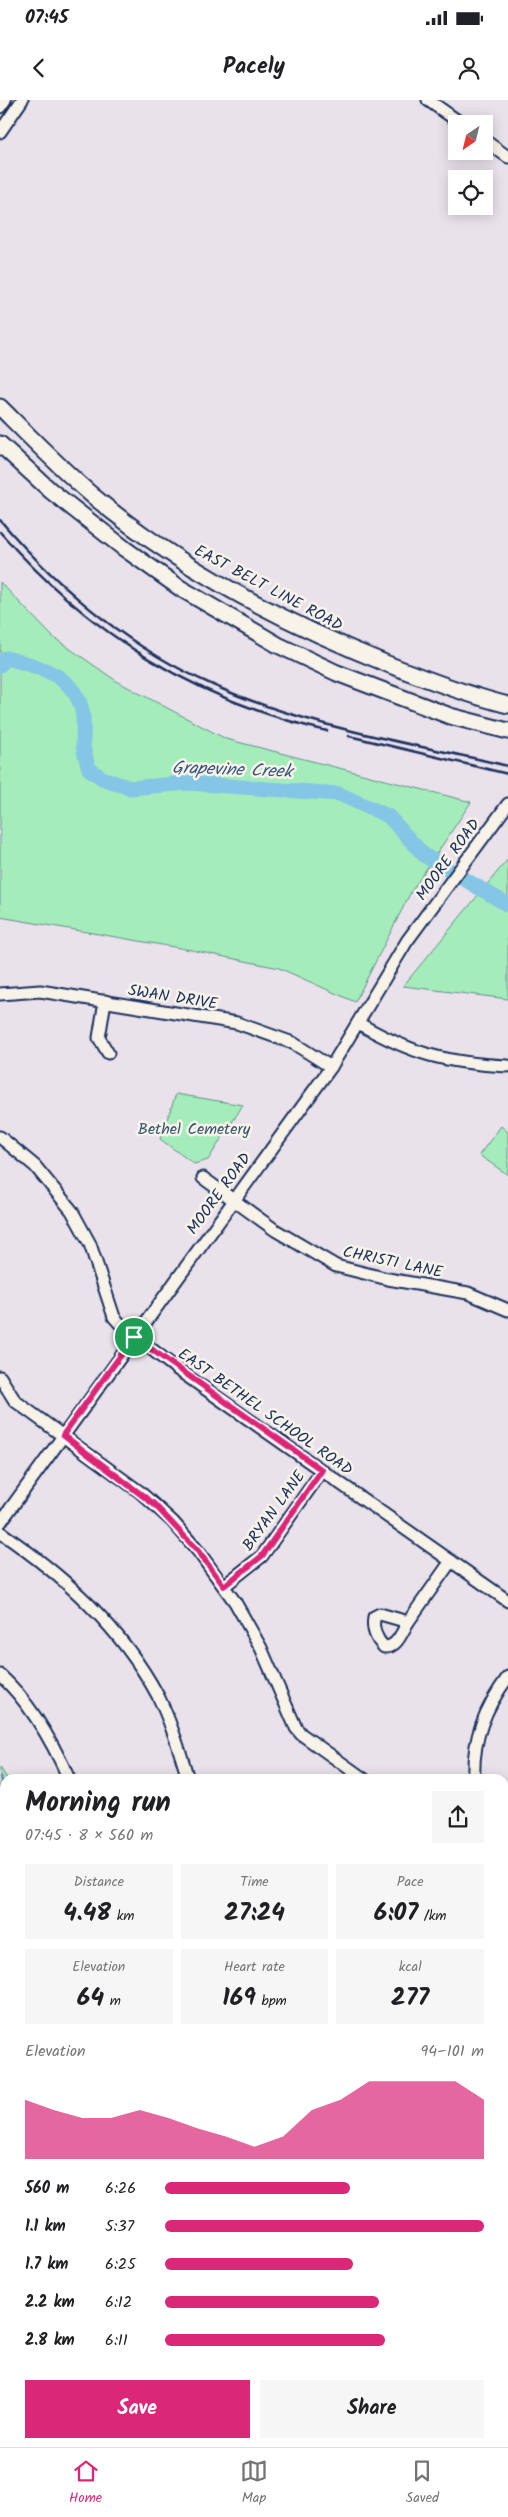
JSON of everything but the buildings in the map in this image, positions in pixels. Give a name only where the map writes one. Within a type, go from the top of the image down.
[{"type":"main road","name":"EAST BELT LINE ROAD","points":[[0,407],[94,497],[163,548],[216,582],[333,642],[408,672],[508,705]]},
{"type":"main road","points":[[0,444],[51,491],[125,549],[180,588],[278,645],[337,673],[450,716],[508,731]]},
{"type":"main road","points":[[81,514],[94,497]]},
{"type":"main road","points":[[450,716],[476,731],[508,740]]},
{"type":"street","points":[[0,107],[5,100]]},
{"type":"street","points":[[0,132],[22,100]]},
{"type":"street","points":[[428,100],[449,115]]},
{"type":"street","points":[[493,146],[508,157]]},
{"type":"street","name":"MOORE ROAD","points":[[0,1523],[232,1200],[331,1067],[407,942],[508,804]]},
{"type":"street","name":"SWAN DRIVE","points":[[0,994],[40,991],[237,1024],[263,1031],[293,1043],[331,1067]]},
{"type":"street","points":[[105,1002],[100,1038],[108,1053]]},
{"type":"street","points":[[358,1023],[387,1040],[427,1056],[447,1060],[508,1066]]},
{"type":"street","name":"EAST BETHEL SCHOOL ROAD","points":[[0,1137],[35,1166],[72,1210],[90,1244],[114,1317],[134,1337],[508,1601]]},
{"type":"street","name":"CHRISTI LANE","points":[[203,1178],[283,1235],[336,1266],[388,1279],[468,1293],[508,1310]]},
{"type":"street","points":[[0,1376],[15,1402],[63,1435],[155,1505],[198,1551],[224,1586],[261,1648],[296,1728],[301,1734],[357,1774]]},
{"type":"street","name":"BRYAN LANE","points":[[224,1586],[262,1556],[322,1470]]},
{"type":"street","points":[[0,1532],[43,1562],[68,1584],[123,1641],[158,1697],[170,1723],[186,1774]]},
{"type":"street","points":[[408,1622],[451,1561]]},
{"type":"street","points":[[0,1675],[25,1703],[39,1723],[53,1745],[67,1774]]},
{"type":"street","points":[[474,1774],[473,1760],[479,1729],[493,1698],[508,1677]]},
{"type":"green space","points":[[0,582],[53,637],[118,682],[226,739],[471,802],[411,892],[355,1002],[279,968],[191,950],[0,917]]},
{"type":"green space","points":[[508,859],[508,999],[403,986]]},
{"type":"green space","name":"Bethel Cemetery","points":[[176,1094],[243,1105],[208,1160],[194,1164],[160,1139]]},
{"type":"green space","points":[[501,1126],[508,1132],[508,1175],[479,1155]]},
{"type":"waterway","name":"Grapevine Creek","points":[[0,665],[6,658],[44,669],[65,682],[74,691],[80,702],[83,716],[83,746],[89,769],[102,778],[130,788],[187,783],[339,794],[388,816],[424,855],[508,905]]},
{"type":"railway","points":[[0,520],[46,570],[71,593],[124,635],[182,670],[248,700],[321,723],[508,766]]},
{"type":"railway","points":[[0,532],[34,569],[70,602],[108,632],[147,658],[189,681],[233,701],[279,718],[327,731]]},
{"type":"railway","points":[[349,736],[508,774]]},
{"type":"route","points":[[134,1337],[322,1470],[262,1556],[224,1586],[198,1551],[173,1522],[155,1505],[91,1454],[63,1435],[134,1337]]}]
